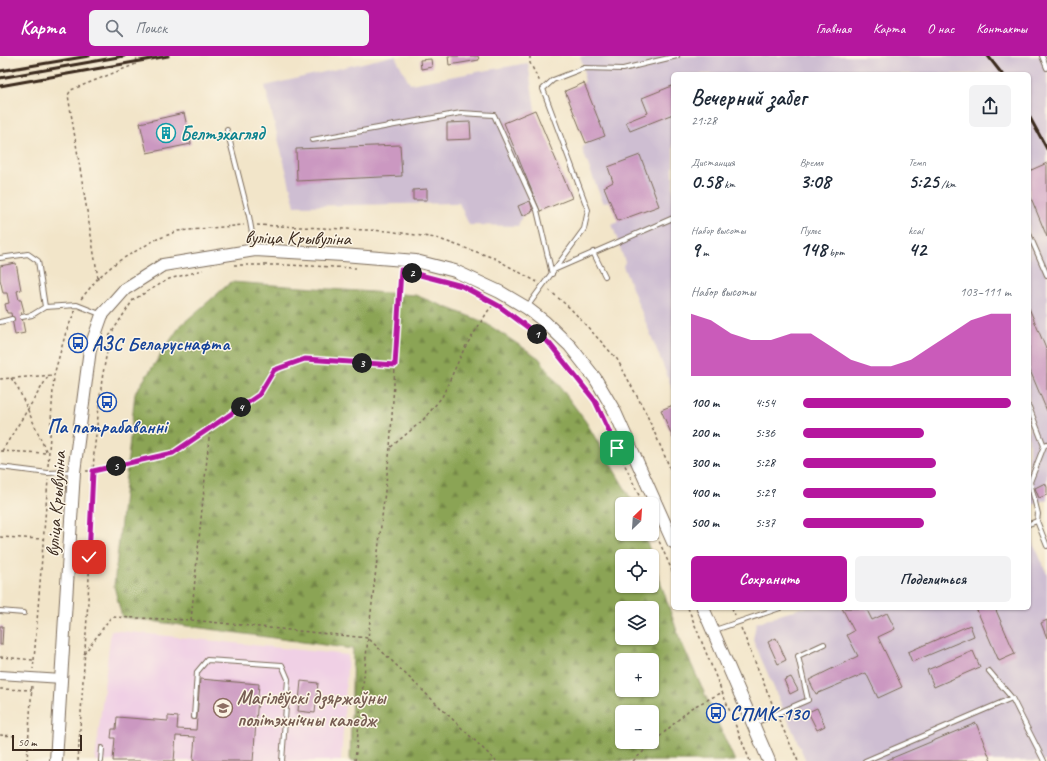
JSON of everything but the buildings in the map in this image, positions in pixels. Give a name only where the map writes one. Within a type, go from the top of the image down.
[{"type":"main road","name":"вуліца Крывуліна","points":[[56,761],[74,472],[90,349],[102,315],[125,289],[163,265],[255,250],[343,255],[416,261],[455,271],[500,292],[527,308],[545,322],[570,346],[595,378],[615,412],[671,538]]},
{"type":"main road","points":[[704,610],[769,761]]},
{"type":"street","points":[[0,675],[62,679]]},
{"type":"lane","points":[[527,308],[584,228],[588,210],[543,89],[553,80],[584,68],[623,69],[677,56]]},
{"type":"lane","points":[[1042,56],[1047,68]]},
{"type":"lane","points":[[312,140],[461,113],[494,115],[536,210],[552,274]]},
{"type":"lane","points":[[227,130],[249,216],[255,250]]},
{"type":"lane","points":[[555,269],[671,219]]},
{"type":"lane","points":[[1031,239],[1047,275]]},
{"type":"lane","points":[[593,252],[605,276]]},
{"type":"lane","points":[[0,258],[28,254],[38,261],[45,306]]},
{"type":"lane","points":[[22,317],[32,315],[45,306],[77,305],[102,315]]},
{"type":"lane","points":[[0,322],[12,319]]},
{"type":"lane","points":[[1031,411],[1046,445],[1031,480]]},
{"type":"lane","points":[[0,467],[48,473],[74,472]]},
{"type":"lane","points":[[1031,486],[1038,514],[1037,521],[1047,546]]},
{"type":"lane","points":[[1031,523],[1037,521]]},
{"type":"lane","points":[[713,631],[774,610]]},
{"type":"lane","points":[[0,611],[24,613]]},
{"type":"lane","points":[[753,724],[808,700],[798,656],[824,644]]},
{"type":"lane","points":[[194,717],[197,672],[207,660],[282,665],[288,679],[282,761]]},
{"type":"lane","points":[[989,671],[1012,698],[1044,761]]},
{"type":"lane","points":[[865,761],[1012,698]]},
{"type":"lane","points":[[101,761],[102,748]]},
{"type":"path","points":[[98,278],[68,95],[71,90],[136,64],[136,56]]},
{"type":"path","points":[[530,56],[530,63],[543,89]]},
{"type":"path","points":[[27,761],[54,375],[66,332],[77,305],[98,278],[117,262],[156,240],[178,231],[250,224],[388,231],[436,238],[494,258],[543,285],[571,309],[617,359],[646,413],[671,470]]},
{"type":"path","points":[[230,265],[287,265],[363,268]]},
{"type":"path","points":[[78,761],[94,453],[102,379],[110,335],[133,300],[169,279],[207,269]]},
{"type":"path","points":[[355,761],[390,448],[401,270]]},
{"type":"path","points":[[408,272],[462,286]]},
{"type":"path","points":[[468,290],[495,303],[549,343],[595,401],[640,497]]},
{"type":"path","points":[[390,448],[423,420],[442,397],[464,349],[488,311],[495,303]]},
{"type":"path","points":[[74,472],[93,471],[173,453],[259,395],[274,370],[305,359],[395,365]]},
{"type":"path","points":[[48,454],[1,451],[49,375]]},
{"type":"path","points":[[0,379],[54,375]]},
{"type":"path","points":[[12,378],[48,454]]},
{"type":"path","points":[[191,620],[210,428]]},
{"type":"path","points":[[0,537],[43,539]]},
{"type":"path","points":[[659,541],[671,568]]},
{"type":"path","points":[[689,610],[750,761]]},
{"type":"path","points":[[733,610],[776,714],[798,761]]},
{"type":"path","points":[[84,654],[111,617],[191,620],[368,638],[496,761]]},
{"type":"path","points":[[0,657],[34,660]]},
{"type":"path","points":[[0,689],[32,690]]},
{"type":"path","points":[[633,761],[691,708],[722,692]]},
{"type":"path","points":[[0,735],[15,736]]},
{"type":"shaded area","points":[[395,56],[410,84],[528,63],[535,110],[572,198],[540,211],[539,209],[522,216],[518,226],[469,225],[459,203],[295,206],[265,86]]},
{"type":"shaded area","points":[[580,56],[1047,56],[1047,499],[1031,505],[1031,72],[671,72],[671,385],[623,266],[625,262],[612,224],[618,221],[610,201],[603,203],[582,149],[586,143],[565,91],[584,83],[584,68]]},
{"type":"shaded area","points":[[1031,537],[1047,574],[1047,761],[806,761],[753,640],[756,623],[795,610],[1031,610]]},
{"type":"shaded area","name":"Магілёўскі дзяржаўны політэхнічны каледж","points":[[111,630],[348,655],[341,761],[95,761]]},
{"type":"green space","points":[[231,282],[415,295],[484,322],[539,358],[586,422],[630,497],[615,497],[615,541],[647,541],[649,549],[615,549],[615,593],[659,593],[659,578],[679,637],[735,761],[350,761],[353,649],[122,617],[114,586],[135,393],[180,326]]},
{"type":"railway","points":[[0,71],[89,56]]},
{"type":"railway","points":[[0,78],[124,56]]},
{"type":"railway","points":[[0,86],[168,56]]},
{"type":"railway","points":[[988,56],[1000,72]]},
{"type":"railway","points":[[1031,120],[1047,149]]},
{"type":"place","name":"Белтэхагляд","points":[[166,133]]},
{"type":"place","name":"АЗС Беларуснафта","points":[[78,343]]},
{"type":"place","name":"Па патрабаванні","points":[[107,402]]},
{"type":"place","name":"Магілёўскі дзяржаўны політэхнічны каледж","points":[[223,708]]},
{"type":"place","name":"СПМК-130","points":[[716,713]]},
{"type":"route","points":[[89,557],[93,471],[173,453],[259,395],[274,370],[305,359],[395,365],[401,270],[462,286],[499,306],[549,343],[595,401],[617,448]]}]
